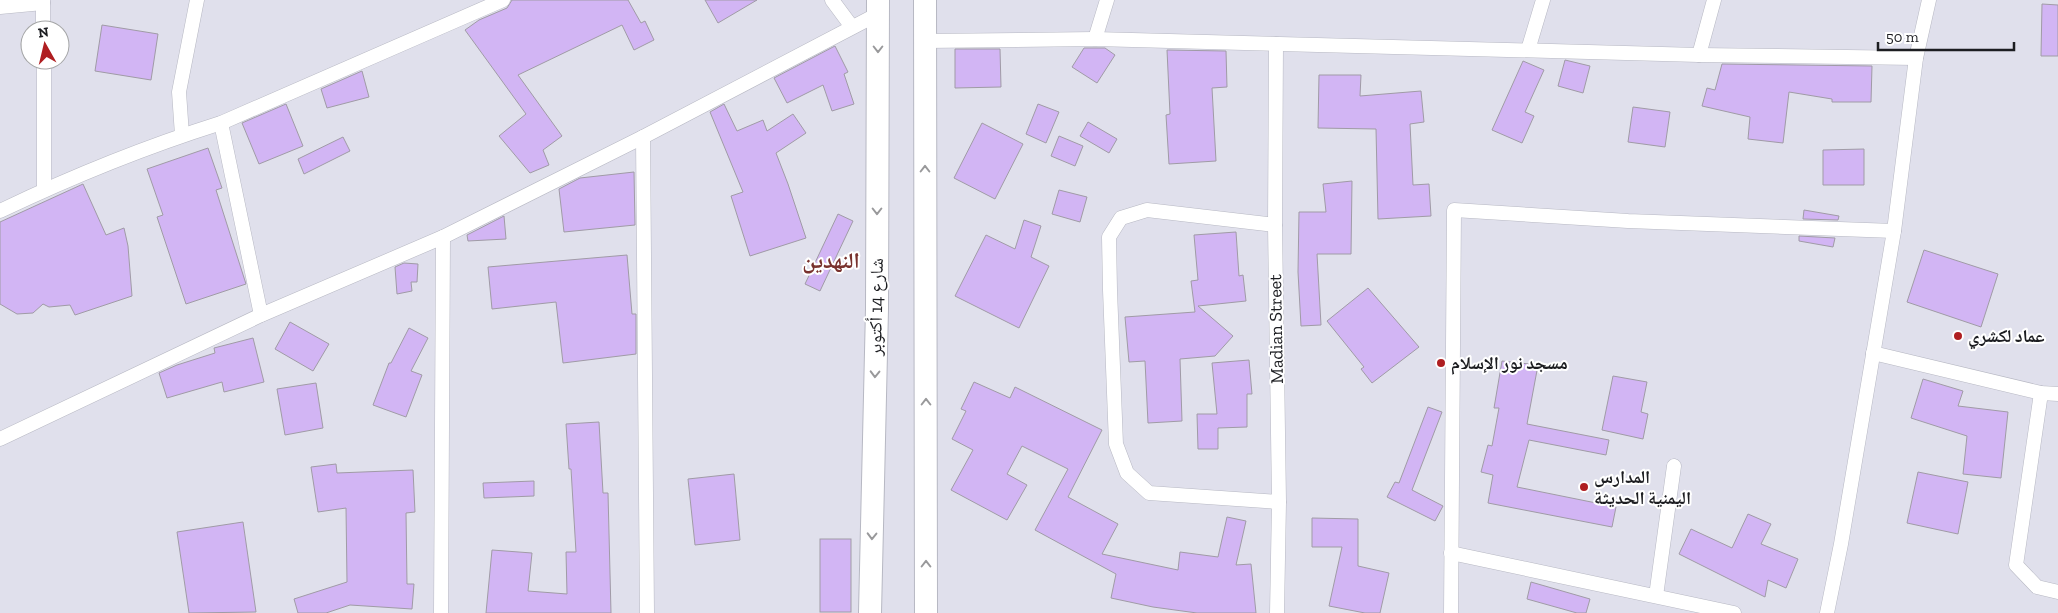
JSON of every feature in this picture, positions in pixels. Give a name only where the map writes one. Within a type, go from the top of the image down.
[{"type":"main road","points":[[926,0],[926,613]]},
{"type":"main road","name":"شارع 14 أكتوبر","points":[[870,613],[877,308],[878,7]]},
{"type":"street","points":[[182,135],[179,92],[197,0]]},
{"type":"street","points":[[832,0],[852,27]]},
{"type":"street","points":[[1096,39],[1107,0]]},
{"type":"street","points":[[1528,50],[1543,0]]},
{"type":"street","points":[[1699,55],[1714,0]]},
{"type":"street","points":[[1827,613],[1842,544],[1894,231],[1916,58],[1929,0]]},
{"type":"street","points":[[0,7],[43,1],[43,20]]},
{"type":"street","points":[[0,211],[44,190],[182,135],[221,123],[498,1]]},
{"type":"street","points":[[0,439],[261,315],[443,237],[643,137],[852,27],[878,7]]},
{"type":"street","points":[[925,41],[1096,39],[1699,55],[1916,58]]},
{"type":"street","name":"Madian Street","points":[[1276,44],[1275,225],[1279,502],[1277,613]]},
{"type":"street","points":[[44,70],[44,190]]},
{"type":"street","points":[[221,123],[261,315]]},
{"type":"street","points":[[643,137],[647,613]]},
{"type":"street","points":[[1275,225],[1147,210],[1122,218],[1109,237],[1116,444],[1127,473],[1149,493],[1279,502]]},
{"type":"street","points":[[1451,613],[1454,210],[1628,221],[1894,231]]},
{"type":"street","points":[[441,613],[443,237]]},
{"type":"street","points":[[1873,352],[2041,393],[2058,394]]},
{"type":"street","points":[[2041,393],[2016,565],[2037,587],[2058,592]]},
{"type":"street","points":[[1656,596],[1674,466]]},
{"type":"street","points":[[1451,553],[1734,613]]},
{"type":"building","points":[[512,0],[628,0],[641,23],[645,21],[654,40],[634,50],[622,25],[518,75],[562,136],[543,150],[549,165],[530,173],[499,136],[526,114],[465,30],[479,20],[507,8]]},
{"type":"building","points":[[705,0],[757,0],[718,23]]},
{"type":"building","points":[[2042,4],[2058,5],[2058,56],[2041,56]]},
{"type":"building","points":[[102,25],[158,34],[151,80],[95,71]]},
{"type":"building","points":[[835,46],[848,72],[844,74],[854,104],[832,111],[823,85],[787,103],[774,78]]},
{"type":"building","points":[[1084,48],[1105,48],[1115,55],[1097,83],[1072,67]]},
{"type":"building","points":[[955,49],[1000,49],[1001,87],[955,88]]},
{"type":"building","points":[[1167,50],[1226,51],[1227,87],[1212,88],[1216,161],[1169,164],[1166,115],[1170,114]]},
{"type":"building","points":[[1565,60],[1590,66],[1583,93],[1558,86]]},
{"type":"building","points":[[1523,61],[1544,70],[1525,112],[1534,116],[1522,143],[1492,130]]},
{"type":"building","points":[[1722,64],[1872,66],[1871,102],[1832,102],[1832,99],[1789,92],[1783,143],[1748,139],[1750,117],[1702,106],[1707,88],[1715,90]]},
{"type":"building","points":[[362,71],[369,97],[327,108],[321,89]]},
{"type":"building","points":[[1319,75],[1361,75],[1360,96],[1421,91],[1424,122],[1410,124],[1413,185],[1429,184],[1431,216],[1378,219],[1376,129],[1318,128]]},
{"type":"building","points":[[286,104],[303,146],[259,164],[242,123]]},
{"type":"building","points":[[724,104],[737,131],[763,120],[767,131],[793,114],[806,133],[776,153],[806,238],[750,256],[731,196],[743,192],[710,112]]},
{"type":"building","points":[[1038,104],[1059,112],[1046,143],[1026,134]]},
{"type":"building","points":[[1633,107],[1670,112],[1665,147],[1628,142]]},
{"type":"building","points":[[1088,122],[1117,139],[1109,153],[1080,136]]},
{"type":"building","points":[[982,123],[1023,144],[995,199],[954,178]]},
{"type":"building","points":[[1059,136],[1083,146],[1075,166],[1051,156]]},
{"type":"building","points":[[343,137],[350,151],[304,174],[298,159]]},
{"type":"building","points":[[208,148],[222,188],[216,190],[246,284],[186,304],[157,217],[163,215],[147,169]]},
{"type":"building","points":[[1864,149],[1864,185],[1823,185],[1823,150]]},
{"type":"building","points":[[634,172],[635,225],[564,232],[559,189],[580,178]]},
{"type":"building","points":[[1352,181],[1351,254],[1317,254],[1321,325],[1301,326],[1298,272],[1299,212],[1326,212],[1323,184]]},
{"type":"building","points":[[83,184],[106,235],[124,228],[128,246],[132,296],[75,315],[70,305],[49,307],[43,304],[33,313],[17,314],[0,304],[0,222]]},
{"type":"building","points":[[1059,190],[1087,197],[1080,222],[1052,214]]},
{"type":"building","points":[[1804,210],[1839,216],[1838,220],[1803,219]]},
{"type":"building","points":[[838,214],[853,221],[820,291],[805,284]]},
{"type":"building","points":[[504,216],[506,239],[468,241],[467,235]]},
{"type":"building","points":[[1024,220],[1041,226],[1031,257],[1049,266],[1019,328],[955,296],[986,235],[1015,249]]},
{"type":"building","points":[[1236,232],[1239,276],[1243,275],[1246,301],[1198,306],[1233,336],[1215,356],[1180,359],[1182,421],[1148,423],[1145,361],[1129,362],[1125,317],[1195,312],[1191,281],[1198,280],[1194,235]]},
{"type":"building","points":[[1799,236],[1835,238],[1833,247],[1799,241]]},
{"type":"building","points":[[1924,250],[1998,274],[1981,327],[1907,302]]},
{"type":"building","points":[[627,255],[632,314],[636,314],[636,354],[563,363],[556,302],[492,309],[488,267]]},
{"type":"building","points":[[404,263],[418,264],[417,282],[411,282],[412,291],[397,294],[395,267]]},
{"type":"building","points":[[1368,288],[1419,347],[1372,383],[1361,369],[1364,367],[1327,321]]},
{"type":"building","points":[[290,322],[329,344],[313,371],[275,349]]},
{"type":"building","points":[[409,328],[428,338],[411,371],[422,375],[406,417],[373,405],[389,363],[391,363]]},
{"type":"building","points":[[253,338],[264,382],[224,392],[222,382],[167,398],[159,373],[215,353],[214,348]]},
{"type":"building","points":[[1249,360],[1252,394],[1247,394],[1247,427],[1218,428],[1218,449],[1198,449],[1197,414],[1217,414],[1212,363]]},
{"type":"building","points":[[1502,361],[1538,365],[1527,424],[1609,440],[1606,455],[1529,440],[1517,487],[1616,507],[1612,527],[1488,503],[1493,475],[1481,472],[1488,445],[1492,446],[1499,408],[1494,408]]},
{"type":"building","points":[[1613,376],[1647,382],[1641,412],[1648,414],[1643,439],[1602,430]]},
{"type":"building","points":[[1923,379],[1963,391],[1958,406],[2008,412],[2001,478],[1963,474],[1967,436],[1911,418]]},
{"type":"building","points":[[974,382],[1010,398],[1015,387],[1102,430],[1068,497],[1118,524],[1102,554],[1178,570],[1180,552],[1218,557],[1227,517],[1246,521],[1236,565],[1251,564],[1256,613],[1197,613],[1153,607],[1111,598],[1116,574],[1035,530],[1068,469],[1022,446],[1007,474],[1027,485],[1007,520],[951,490],[973,450],[952,439],[966,411],[961,409]]},
{"type":"building","points":[[316,383],[323,428],[285,435],[277,389]]},
{"type":"building","points":[[1428,407],[1442,412],[1412,490],[1443,506],[1435,521],[1387,497],[1395,482],[1399,483]]},
{"type":"building","points":[[599,422],[603,493],[608,493],[611,613],[486,613],[492,550],[532,553],[528,591],[567,594],[566,552],[576,552],[566,424]]},
{"type":"building","points":[[336,464],[337,473],[413,470],[415,512],[406,513],[407,584],[414,584],[412,609],[350,605],[326,613],[298,613],[294,599],[347,582],[346,508],[318,512],[311,467]]},
{"type":"building","points":[[1918,472],[1968,482],[1958,534],[1907,523]]},
{"type":"building","points":[[734,474],[740,540],[695,545],[688,479]]},
{"type":"building","points":[[534,481],[534,496],[484,498],[483,483]]},
{"type":"building","points":[[1748,514],[1771,524],[1761,544],[1798,559],[1786,588],[1768,580],[1765,597],[1679,554],[1691,529],[1732,548]]},
{"type":"building","points":[[1312,518],[1358,519],[1358,566],[1389,573],[1380,613],[1365,613],[1329,606],[1342,547],[1312,547]]},
{"type":"building","points":[[243,522],[256,612],[189,613],[177,532]]},
{"type":"building","points":[[820,539],[851,539],[851,612],[820,612]]},
{"type":"building","points":[[1531,582],[1590,599],[1586,613],[1577,613],[1527,599]]},
{"type":"place","name":"عماد لكشري","points":[[1958,336]]},
{"type":"place","name":"مسجد نور الإسلام","points":[[1441,363]]},
{"type":"place","name":"المدارس اليمنية الحديثة","points":[[1584,487]]},
{"type":"district","name":"النهدين","points":[[831,260]]}]
